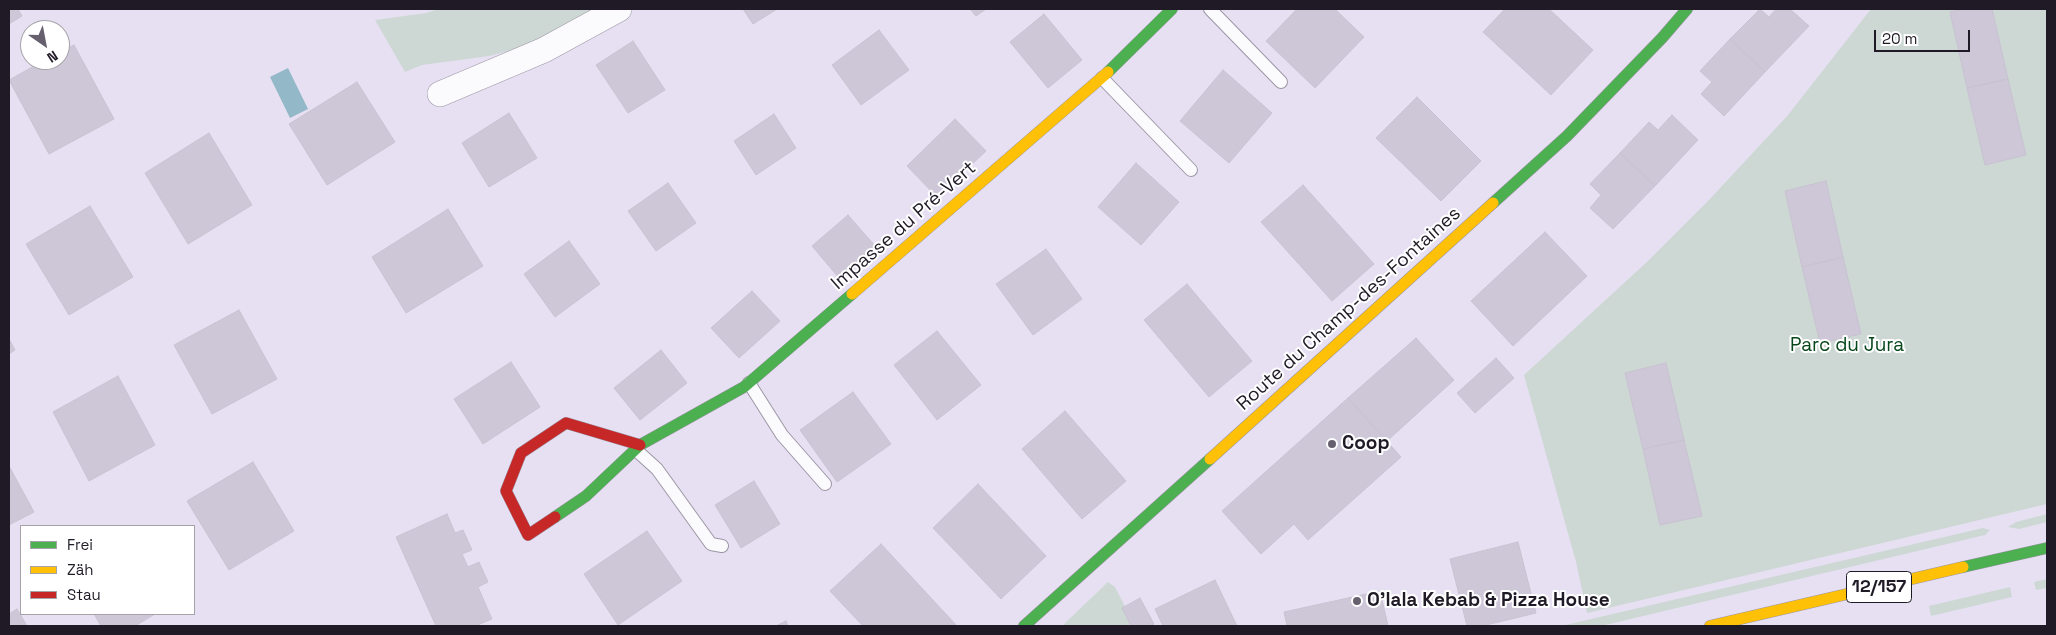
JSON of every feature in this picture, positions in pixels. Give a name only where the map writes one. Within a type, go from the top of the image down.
[{"type":"street","points":[[440,94],[544,50],[619,9]]},
{"type":"street","name":"Impasse du Pré-Vert","points":[[638,448],[566,423],[521,453],[506,490],[528,535],[586,496],[638,448],[749,383],[1102,78],[1172,9]]},
{"type":"street","name":"Route du Champ-des-Fontaines","points":[[1024,626],[1567,136],[1662,38],[1687,9]]},
{"type":"street","name":"12/157","points":[[1710,626],[2047,548]]},
{"type":"lane","points":[[1210,9],[1282,82]]},
{"type":"lane","points":[[1102,78],[1191,170]]},
{"type":"lane","points":[[749,383],[782,435],[825,484]]},
{"type":"lane","points":[[638,448],[657,469],[711,544],[722,546]]},
{"type":"green space","points":[[439,9],[597,9],[527,46],[489,56],[422,65],[405,72],[375,20],[426,13]]},
{"type":"green space","name":"Parc du Jura","points":[[1871,9],[2047,9],[2047,504],[1587,613],[1576,562],[1524,375],[1649,260],[1707,202],[1788,115]]},
{"type":"green space","points":[[2047,514],[2047,522],[2019,529],[2008,527],[2016,522]]},
{"type":"green space","points":[[1983,528],[1990,530],[1985,535],[1601,626],[1561,626]]},
{"type":"green space","points":[[2047,579],[2047,588],[2036,590],[2034,582]]},
{"type":"green space","points":[[1108,582],[1115,587],[1135,626],[1062,626]]},
{"type":"green space","points":[[2010,587],[2012,597],[1931,616],[1929,606]]},
{"type":"water","points":[[288,68],[308,109],[290,118],[270,77]]},
{"type":"building","points":[[9,9],[18,9],[22,16],[9,24]]},
{"type":"building","points":[[743,9],[777,9],[753,24]]},
{"type":"building","points":[[970,9],[986,9],[976,16]]},
{"type":"building","points":[[1297,9],[1335,9],[1364,37],[1315,88],[1266,41]]},
{"type":"building","points":[[1505,9],[1549,9],[1593,50],[1551,95],[1483,32]]},
{"type":"building","points":[[1760,9],[1769,17],[1776,9],[1790,9],[1809,26],[1765,72],[1730,39]]},
{"type":"building","points":[[1963,9],[1992,9],[2008,79],[1967,88],[1950,12]]},
{"type":"building","points":[[1044,14],[1082,60],[1048,88],[1010,42]]},
{"type":"building","points":[[879,30],[909,70],[861,105],[832,65]]},
{"type":"building","points":[[1730,39],[1765,72],[1724,116],[1701,94],[1712,82],[1700,71]]},
{"type":"building","points":[[633,41],[665,90],[628,113],[596,65]]},
{"type":"building","points":[[74,45],[114,119],[49,154],[9,80],[27,70],[70,70],[70,47]]},
{"type":"building","points":[[1223,70],[1272,113],[1229,163],[1180,121]]},
{"type":"building","points":[[2008,79],[2026,155],[1985,165],[1967,88]]},
{"type":"building","points":[[357,82],[395,142],[327,185],[289,124]]},
{"type":"building","points":[[1417,97],[1481,161],[1441,201],[1376,138]]},
{"type":"building","points":[[509,113],[537,158],[489,187],[462,143]]},
{"type":"building","points":[[774,114],[796,148],[756,175],[734,141]]},
{"type":"building","points":[[1672,115],[1698,140],[1655,186],[1620,153],[1649,122],[1658,130]]},
{"type":"building","points":[[955,119],[986,151],[937,197],[907,166]]},
{"type":"building","points":[[209,133],[252,205],[188,244],[145,173]]},
{"type":"building","points":[[1620,153],[1655,186],[1613,229],[1590,208],[1601,195],[1590,184]]},
{"type":"building","points":[[1136,163],[1179,202],[1141,245],[1098,207]]},
{"type":"building","points":[[1826,181],[1843,257],[1802,267],[1785,191]]},
{"type":"building","points":[[668,183],[696,223],[656,251],[628,211]]},
{"type":"building","points":[[1303,185],[1374,264],[1332,301],[1261,222]]},
{"type":"building","points":[[90,206],[133,277],[69,315],[26,244]]},
{"type":"building","points":[[448,209],[483,266],[406,313],[372,257]]},
{"type":"building","points":[[848,215],[876,247],[839,278],[812,246]]},
{"type":"building","points":[[1545,232],[1587,276],[1513,346],[1471,301]]},
{"type":"building","points":[[569,241],[600,284],[555,317],[524,274]]},
{"type":"building","points":[[1046,249],[1082,299],[1033,335],[996,284]]},
{"type":"building","points":[[1843,257],[1861,334],[1820,343],[1802,267]]},
{"type":"building","points":[[1187,284],[1252,361],[1209,397],[1144,320]]},
{"type":"building","points":[[752,291],[780,321],[739,358],[711,328]]},
{"type":"building","points":[[239,310],[277,379],[212,414],[174,345]]},
{"type":"building","points":[[937,331],[981,385],[937,420],[894,365]]},
{"type":"building","points":[[1416,338],[1454,380],[1387,441],[1348,398]]},
{"type":"building","points":[[9,339],[15,350],[9,354]]},
{"type":"building","points":[[661,350],[687,383],[640,420],[614,388]]},
{"type":"building","points":[[1496,358],[1514,378],[1475,413],[1457,393]]},
{"type":"building","points":[[511,362],[540,407],[483,444],[454,399]]},
{"type":"building","points":[[1666,363],[1684,440],[1643,449],[1625,373]]},
{"type":"building","points":[[118,376],[155,445],[89,481],[53,412]]},
{"type":"building","points":[[853,392],[891,444],[837,482],[800,430]]},
{"type":"building","points":[[1348,398],[1401,457],[1308,540],[1294,524],[1261,554],[1222,511]]},
{"type":"building","points":[[1065,411],[1126,481],[1082,519],[1022,449]]},
{"type":"building","points":[[1684,440],[1702,516],[1660,525],[1643,449]]},
{"type":"building","points":[[253,462],[294,531],[229,570],[187,501]]},
{"type":"building","points":[[9,466],[34,512],[9,525]]},
{"type":"building","points":[[754,481],[780,524],[741,548],[715,505]]},
{"type":"building","points":[[978,484],[1046,556],[1001,599],[933,528]]},
{"type":"building","points":[[447,514],[455,533],[463,530],[472,550],[462,554],[468,567],[479,562],[488,582],[478,587],[492,619],[475,626],[436,626],[396,537]]},
{"type":"building","points":[[647,531],[682,581],[618,625],[584,574]]},
{"type":"building","points":[[1518,542],[1536,613],[1482,626],[1467,626],[1450,559]]},
{"type":"building","points":[[881,544],[957,626],[863,626],[830,591]]},
{"type":"building","points":[[1215,580],[1237,626],[1163,626],[1155,609]]},
{"type":"building","name":"O'lala Kebab & Pizza House","points":[[1380,591],[1388,626],[1287,626],[1284,612]]},
{"type":"building","points":[[1140,598],[1154,624],[1150,626],[1131,626],[1122,608]]},
{"type":"building","points":[[17,609],[27,626],[9,626],[9,614]]},
{"type":"building","points":[[95,615],[153,615],[135,626],[101,626]]},
{"type":"building","points":[[786,621],[788,626],[776,626]]},
{"type":"traffic: fast","points":[[1108,72],[1172,9]]},
{"type":"traffic: fast","points":[[1493,203],[1567,136],[1662,38],[1687,9]]},
{"type":"traffic: fast","points":[[555,517],[586,496],[640,445],[744,387],[852,294]]},
{"type":"traffic: fast","points":[[1024,626],[1210,459]]},
{"type":"traffic: fast","points":[[1963,567],[2047,548]]},
{"type":"traffic: slow","points":[[852,294],[1108,72]]},
{"type":"traffic: slow","points":[[1210,459],[1493,203]]},
{"type":"traffic: slow","points":[[1710,626],[1963,567]]},
{"type":"traffic: jam","points":[[555,517],[528,535],[506,491],[521,453],[566,423],[640,445]]},
{"type":"place","name":"Coop","points":[[1332,444]]},
{"type":"place","name":"O'lala Kebab & Pizza House","points":[[1357,601]]}]
